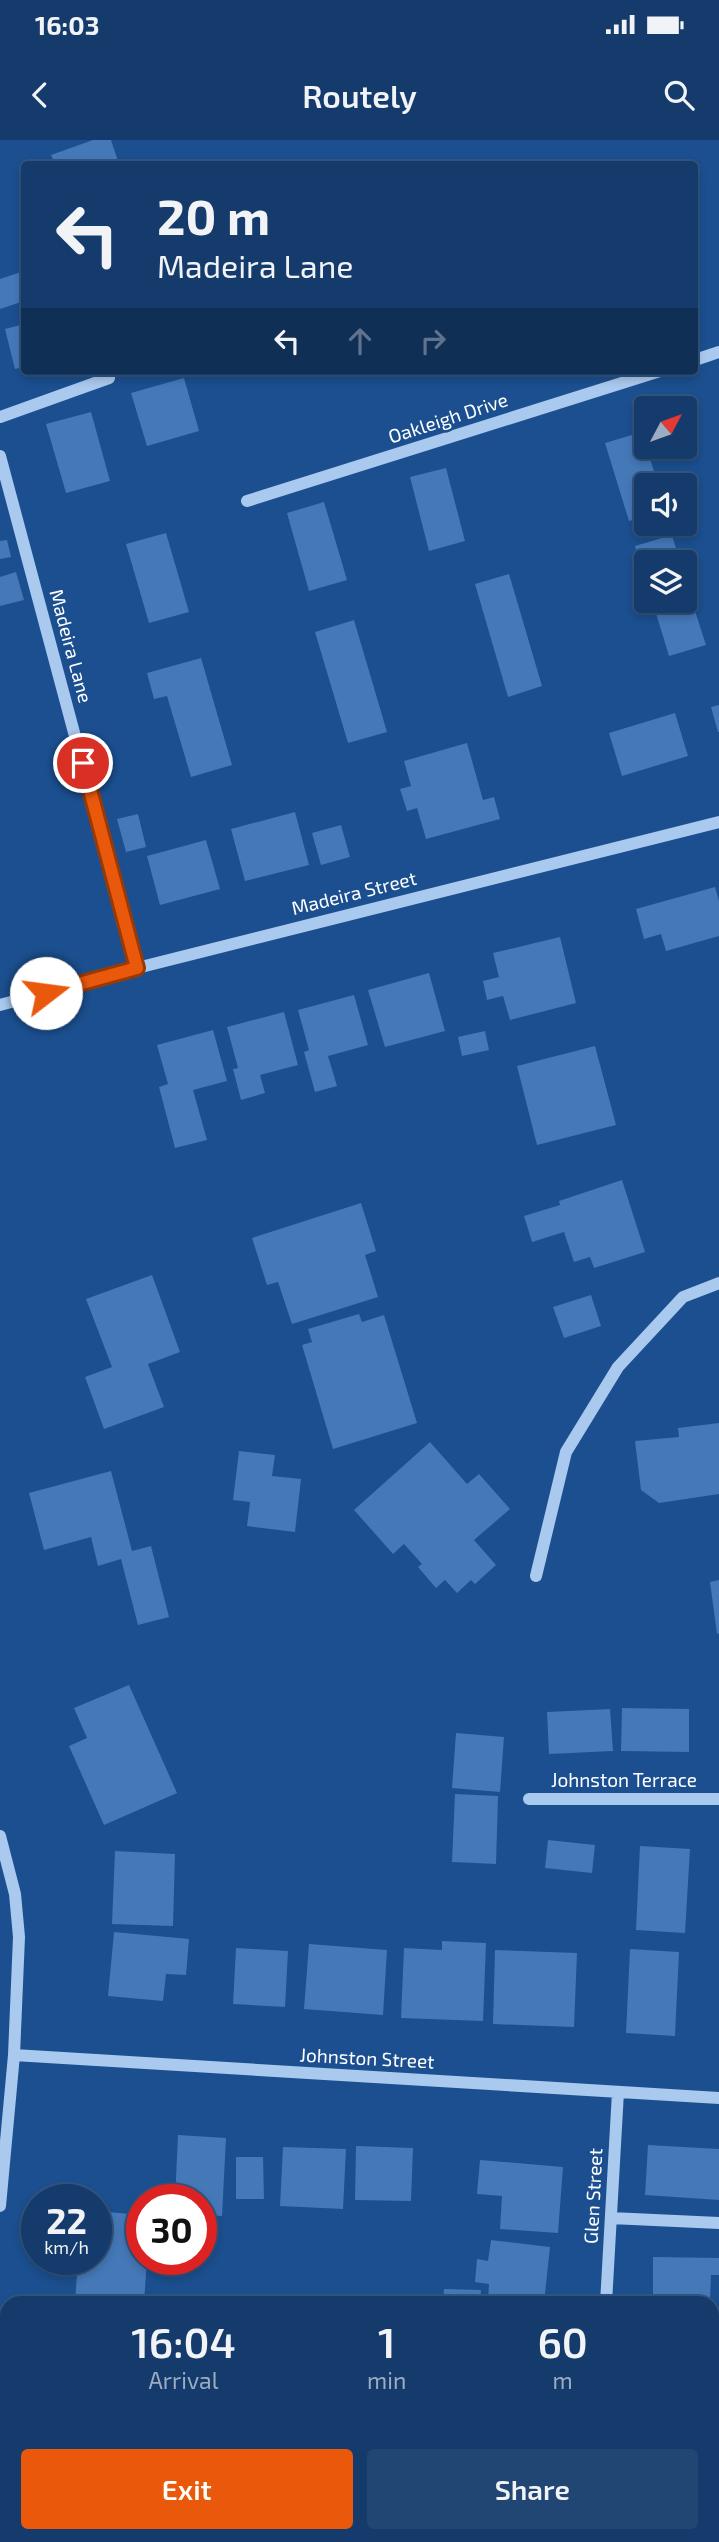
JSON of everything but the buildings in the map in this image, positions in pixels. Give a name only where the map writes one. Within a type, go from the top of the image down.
[{"type":"street","points":[[698,359],[719,352]]},
{"type":"street","name":"Oakleigh Drive","points":[[247,502],[647,375]]},
{"type":"street","points":[[0,417],[109,378]]},
{"type":"street","name":"Madeira Lane","points":[[0,456],[137,968]]},
{"type":"street","name":"Madeira Street","points":[[0,1005],[719,822]]},
{"type":"street","points":[[536,1576],[566,1452],[618,1367],[683,1297],[719,1283]]},
{"type":"street","name":"Johnston Terrace","points":[[529,1800],[719,1799]]},
{"type":"street","points":[[0,1836],[15,1894],[19,1937],[14,2056],[0,2206]]},
{"type":"street","name":"Johnston Street","points":[[14,2056],[719,2098]]},
{"type":"street","name":"Glen Street","points":[[606,2296],[618,2092]]},
{"type":"street","points":[[611,2218],[719,2223]]},
{"type":"route","points":[[46,993],[137,968],[83,763]]}]
